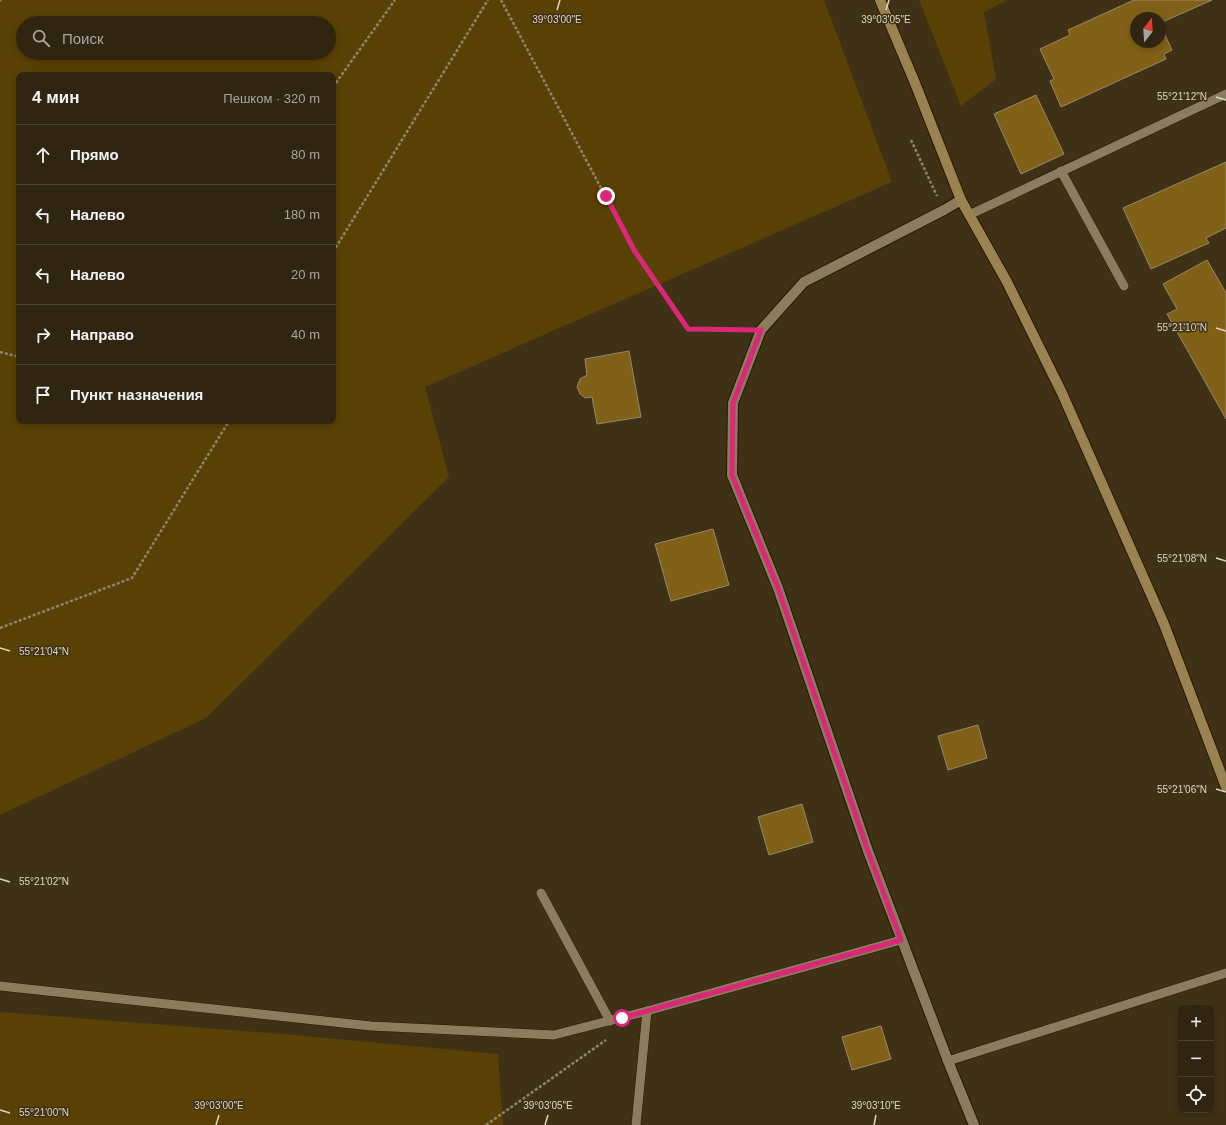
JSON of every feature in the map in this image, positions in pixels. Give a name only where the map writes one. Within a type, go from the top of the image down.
[{"type":"main road","points":[[880,0],[915,83],[961,200],[1007,282],[1062,393],[1164,624],[1226,787]]},
{"type":"street","points":[[961,200],[804,282],[761,330],[733,403],[732,475],[778,588],[868,851],[901,940],[974,1125]]},
{"type":"lane","points":[[969,215],[1226,94]]},
{"type":"lane","points":[[1062,171],[1124,286]]},
{"type":"lane","points":[[541,893],[610,1021]]},
{"type":"lane","points":[[0,986],[371,1026],[554,1035],[647,1011],[901,940]]},
{"type":"lane","points":[[948,1061],[1226,973]]},
{"type":"lane","points":[[636,1125],[647,1011]]},
{"type":"path","points":[[336,83],[395,0]]},
{"type":"path","points":[[336,247],[488,0]]},
{"type":"path","points":[[501,0],[634,250],[688,329],[761,330]]},
{"type":"path","points":[[911,140],[944,210]]},
{"type":"path","points":[[0,352],[16,356]]},
{"type":"path","points":[[0,628],[132,578],[227,424]]},
{"type":"path","points":[[486,1125],[608,1039]]},
{"type":"shaded area","points":[[0,0],[824,0],[892,182],[425,387],[449,477],[206,718],[0,815]]},
{"type":"shaded area","points":[[919,0],[1007,0],[984,12],[996,79],[961,106]]},
{"type":"shaded area","points":[[0,1012],[283,1034],[498,1054],[503,1125],[0,1125]]},
{"type":"building","points":[[1134,0],[1212,0],[1166,20],[1166,12],[1130,12],[1130,48],[1166,48],[1166,37],[1172,50],[1164,54],[1166,59],[1061,107],[1050,81],[1054,79],[1040,49],[1070,35],[1068,30]]},
{"type":"building","points":[[1036,95],[1064,154],[1021,174],[994,114]]},
{"type":"building","points":[[1226,162],[1226,228],[1206,238],[1209,243],[1151,269],[1123,208]]},
{"type":"building","points":[[1207,260],[1226,293],[1226,419],[1167,314],[1177,309],[1163,284]]},
{"type":"building","points":[[629,351],[641,417],[597,424],[592,397],[585,398],[580,394],[577,387],[580,379],[587,375],[585,359]]},
{"type":"building","points":[[713,529],[729,585],[671,601],[655,544]]},
{"type":"building","points":[[978,725],[987,758],[948,770],[938,736]]},
{"type":"building","points":[[802,804],[813,842],[769,855],[758,817]]},
{"type":"building","points":[[881,1026],[891,1059],[852,1070],[842,1037]]},
{"type":"route","points":[[606,196],[634,250],[688,329],[761,330],[733,403],[732,475],[778,588],[868,851],[901,940],[622,1018]]}]
